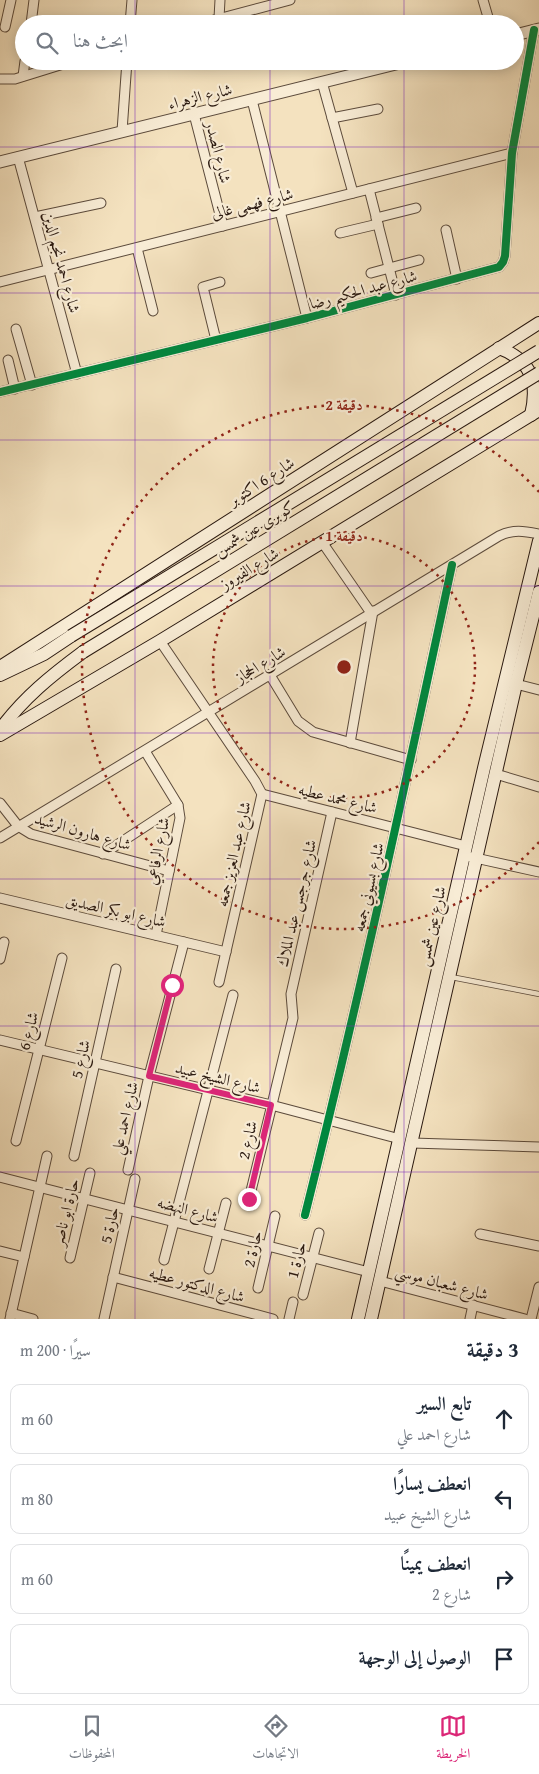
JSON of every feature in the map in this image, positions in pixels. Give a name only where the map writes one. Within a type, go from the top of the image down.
[{"type":"main road","name":"شارع 6 اكتوبر","points":[[0,667],[539,323]]},
{"type":"main road","points":[[499,348],[518,357],[532,373],[536,387],[535,412]]},
{"type":"main road","name":"كوبرى عين شمس","points":[[0,675],[44,654],[539,351]]},
{"type":"main road","name":"كوبرى عين شمس","points":[[0,730],[10,715],[31,693],[83,652],[539,373]]},
{"type":"main road","name":"شارع الفيروز","points":[[0,736],[535,412]]},
{"type":"main road","name":"شارع عين شمس","points":[[371,1319],[406,1141],[468,853],[510,683],[539,541]]},
{"type":"main road","name":"شارع عين شمس","points":[[358,1319],[369,1272],[450,977],[468,853],[496,774],[510,683],[539,592]]},
{"type":"street","points":[[6,27],[11,0]]},
{"type":"street","points":[[32,15],[34,0]]},
{"type":"street","points":[[131,15],[132,0]]},
{"type":"street","points":[[219,15],[220,0]]},
{"type":"street","points":[[231,15],[290,0]]},
{"type":"street","points":[[483,0],[487,15]]},
{"type":"street","points":[[524,33],[537,29]]},
{"type":"street","name":"شارع عبد الحكيم رضا","points":[[0,392],[307,318],[499,267],[505,256],[512,153],[537,29]]},
{"type":"street","points":[[23,76],[24,70]]},
{"type":"street","points":[[0,79],[23,76],[43,70]]},
{"type":"street","points":[[122,132],[126,70]]},
{"type":"street","name":"شارع الزهراء","points":[[0,162],[371,70]]},
{"type":"street","points":[[322,82],[353,193]]},
{"type":"street","points":[[252,100],[307,318]]},
{"type":"street","points":[[332,118],[378,109]]},
{"type":"street","name":"شارع الصدر","points":[[194,114],[223,226]]},
{"type":"street","name":"شارع فهمى غالى","points":[[0,282],[512,153]]},
{"type":"street","name":"شارع احمد نجم الدين","points":[[18,157],[77,374]]},
{"type":"street","points":[[369,189],[396,295]]},
{"type":"street","points":[[34,217],[101,203]]},
{"type":"street","points":[[340,233],[416,208]]},
{"type":"street","points":[[446,230],[457,279]]},
{"type":"street","points":[[137,248],[153,311]]},
{"type":"street","points":[[371,273],[419,260]]},
{"type":"street","points":[[216,340],[204,287],[220,282]]},
{"type":"street","points":[[16,328],[32,385]]},
{"type":"street","points":[[8,360],[15,389]]},
{"type":"street","name":"شارع الحجاز","points":[[0,838],[372,612],[508,532],[520,530],[539,534]]},
{"type":"street","points":[[322,542],[372,612],[350,743]]},
{"type":"street","name":"شارع بسيوني جمعه","points":[[305,1215],[329,1120],[396,828],[452,565]]},
{"type":"street","name":"شارع عبد العزيز جمعه","points":[[160,640],[262,794],[219,982]]},
{"type":"street","points":[[270,675],[298,721],[305,728],[312,732],[411,760]]},
{"type":"street","points":[[510,683],[539,690]]},
{"type":"street","name":"شارع الرفاعي","points":[[146,751],[178,804],[180,818],[156,935]]},
{"type":"street","points":[[496,774],[539,786]]},
{"type":"street","name":"شارع محمد عطيه","points":[[262,794],[396,828],[468,853],[539,872]]},
{"type":"street","name":"شارع هارون الرشيد","points":[[0,802],[18,826],[31,834],[169,871]]},
{"type":"street","points":[[103,854],[178,804]]},
{"type":"street","name":"شارع جرجس عبد الملاك","points":[[291,1001],[292,986],[332,812]]},
{"type":"street","name":"شارع ابو بكر الصديق","points":[[0,898],[226,952]]},
{"type":"street","points":[[0,959],[4,942]]},
{"type":"street","name":"شارع احمد علي","points":[[128,1170],[149,1076],[184,942]]},
{"type":"street","name":"شارع 6","points":[[16,1141],[62,958]]},
{"type":"street","name":"شارع 5","points":[[74,1156],[116,969]]},
{"type":"street","points":[[164,1260],[233,995]]},
{"type":"street","name":"شارع 2","points":[[249,1199],[293,1018],[291,1001]]},
{"type":"street","name":"شارع الشيخ عبيد","points":[[0,1040],[271,1105],[406,1141],[539,1147]]},
{"type":"street","points":[[33,1319],[10,1316],[47,1156]]},
{"type":"street","name":"حارة ابو ناصر","points":[[70,1258],[90,1173]]},
{"type":"street","name":"شارع النهضه","points":[[0,1177],[369,1272]]},
{"type":"street","name":"حارة 5","points":[[104,1319],[135,1179]]},
{"type":"street","points":[[209,1270],[226,1203]]},
{"type":"street","name":"حارة 2","points":[[258,1288],[275,1216]]},
{"type":"street","name":"حارة 1","points":[[303,1295],[319,1233]]},
{"type":"street","points":[[480,1234],[539,1246]]},
{"type":"street","points":[[0,1251],[24,1257]]},
{"type":"street","name":"شارع الدكتور عطيه","points":[[113,1277],[273,1319]]},
{"type":"street","name":"شارع شعبان موسي","points":[[380,1281],[525,1319]]},
{"type":"street","points":[[531,1319],[539,1287]]},
{"type":"street","points":[[289,1319],[293,1302]]},
{"type":"street","points":[[470,1319],[473,1305]]},
{"type":"lane","points":[[450,977],[539,994]]},
{"type":"cycle path","points":[[0,392],[307,318],[499,267],[505,256],[512,153],[534,30]]},
{"type":"cycle path","points":[[305,1215],[382,890],[452,565]]},
{"type":"route","points":[[172,985],[149,1076],[271,1105],[249,1199]]}]
